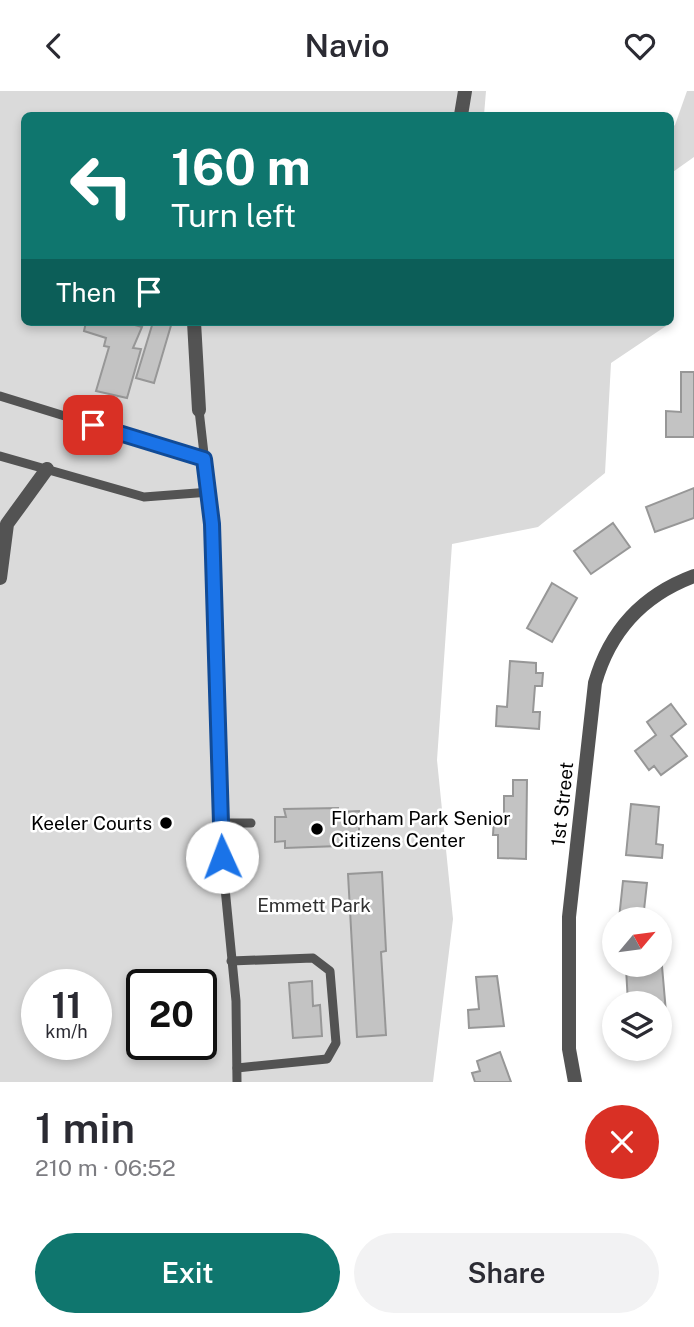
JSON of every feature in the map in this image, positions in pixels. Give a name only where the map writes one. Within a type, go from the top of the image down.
[{"type":"street","points":[[462,112],[465,91]]},
{"type":"street","points":[[194,326],[199,410]]},
{"type":"street","points":[[0,578],[7,524],[47,469]]},
{"type":"street","name":"1st Street","points":[[575,1082],[569,1049],[569,917],[595,683],[607,648],[637,609],[674,584],[694,576]]},
{"type":"lane","points":[[0,396],[204,459]]},
{"type":"lane","points":[[199,410],[210,492],[220,823],[237,1082]]},
{"type":"lane","points":[[0,456],[144,497],[210,492]]},
{"type":"lane","points":[[220,823],[251,823]]},
{"type":"lane","points":[[231,961],[313,958],[330,971],[336,1043],[327,1059],[237,1069]]},
{"type":"green space","name":"Emmett Park","points":[[0,91],[486,91],[484,112],[21,112],[21,326],[666,326],[611,363],[605,473],[538,527],[452,544],[437,760],[453,919],[433,1082],[0,1082]]},
{"type":"green space","points":[[687,91],[694,91],[694,157],[674,171],[674,126]]},
{"type":"building","points":[[85,326],[142,327],[133,348],[141,349],[127,398],[96,391],[109,347],[104,346],[106,338],[84,331]]},
{"type":"building","points":[[152,326],[171,326],[154,383],[136,378]]},
{"type":"building","points":[[681,372],[694,372],[694,437],[666,437],[666,411],[681,412]]},
{"type":"building","points":[[694,488],[694,518],[655,532],[646,507]]},
{"type":"building","points":[[613,523],[630,547],[591,574],[574,551]]},
{"type":"building","points":[[552,583],[577,598],[552,642],[527,628]]},
{"type":"building","points":[[510,661],[536,663],[536,673],[543,673],[542,686],[535,686],[533,712],[540,712],[539,729],[496,726],[497,706],[507,707]]},
{"type":"building","points":[[671,704],[686,724],[671,736],[687,756],[661,775],[654,766],[649,770],[635,751],[656,735],[647,722]]},
{"type":"building","points":[[513,780],[527,780],[526,859],[498,858],[498,835],[493,835],[494,818],[504,818],[504,796],[513,796]]},
{"type":"building","points":[[631,804],[659,807],[656,844],[663,845],[662,858],[626,855]]},
{"type":"building","name":"Florham Park Senior Citizens Center","points":[[338,808],[338,812],[359,811],[359,842],[339,843],[339,846],[285,848],[285,841],[275,842],[275,817],[286,817],[284,809]]},
{"type":"building","points":[[382,872],[386,951],[381,952],[386,1035],[357,1037],[348,874]]},
{"type":"building","points":[[623,881],[647,883],[644,907],[620,907]]},
{"type":"building","points":[[497,976],[504,1026],[469,1028],[468,1010],[479,1009],[476,977]]},
{"type":"building","points":[[627,977],[663,977],[664,991],[627,991]]},
{"type":"building","points":[[312,981],[313,1006],[320,1005],[322,1036],[293,1038],[289,983]]},
{"type":"building","points":[[500,1052],[511,1082],[475,1082],[472,1073],[480,1071],[477,1061]]},
{"type":"place","name":"Keeler Courts","points":[[166,823]]},
{"type":"place","name":"Florham Park Senior Citizens Center","points":[[317,829]]},
{"type":"route","points":[[93,425],[204,459],[209,481],[212,524],[215,696],[222,857]]}]
